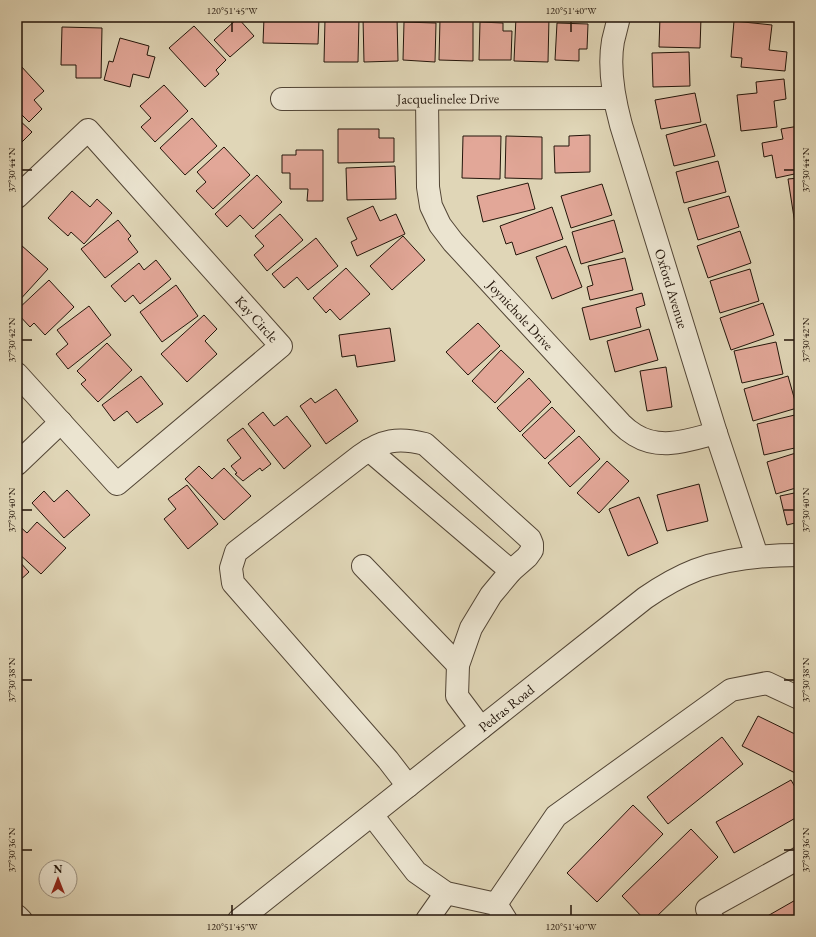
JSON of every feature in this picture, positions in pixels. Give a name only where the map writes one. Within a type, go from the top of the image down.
[{"type":"street","name":"Oxford Avenue","points":[[619,17],[613,43],[612,70],[614,98],[623,132],[716,433],[757,556]]},
{"type":"street","name":"Jacquelinelee Drive","points":[[282,99],[614,98]]},
{"type":"street","name":"Joynichole Drive","points":[[427,99],[428,187],[430,206],[440,225],[453,242],[621,424],[634,435],[647,441],[665,444],[681,442],[716,433]]},
{"type":"street","name":"Kay Circle","points":[[17,197],[88,130],[282,346],[117,484],[17,374]]},
{"type":"street","points":[[17,464],[61,422]]},
{"type":"street","points":[[408,786],[388,760],[233,583],[231,568],[236,552],[369,450],[379,444],[392,440],[412,441],[425,444],[530,539],[532,544],[532,550],[527,557],[511,571],[491,594],[471,628],[458,665],[457,696],[481,728]]},
{"type":"street","points":[[369,450],[511,571]]},
{"type":"street","name":"Pedras Road","points":[[239,920],[645,598],[670,582],[695,570],[715,564],[757,556],[799,555]]},
{"type":"street","points":[[363,566],[458,665]]},
{"type":"street","points":[[372,815],[416,872],[446,893],[501,912],[556,816],[731,690],[767,683],[799,698]]},
{"type":"street","points":[[713,920],[707,909],[799,858]]},
{"type":"street","points":[[427,920],[446,893]]},
{"type":"street","points":[[17,916],[21,920]]},
{"type":"building","points":[[397,17],[398,61],[364,62],[363,18]]},
{"type":"building","points":[[516,17],[549,17],[548,62],[514,61]]},
{"type":"building","points":[[660,17],[701,18],[700,48],[659,47]]},
{"type":"building","points":[[238,18],[254,36],[230,57],[214,40]]},
{"type":"building","points":[[264,18],[319,19],[318,44],[263,43]]},
{"type":"building","points":[[325,19],[359,19],[358,62],[324,62]]},
{"type":"building","points":[[440,19],[473,19],[473,61],[439,60]]},
{"type":"building","points":[[734,21],[772,25],[769,50],[787,52],[785,71],[741,67],[742,58],[731,57]]},
{"type":"building","points":[[404,22],[436,23],[435,62],[403,60]]},
{"type":"building","points":[[480,22],[503,23],[503,31],[512,31],[511,60],[479,60]]},
{"type":"building","points":[[557,23],[588,24],[587,49],[579,49],[579,61],[555,60]]},
{"type":"building","points":[[194,26],[226,60],[216,70],[219,74],[205,87],[169,48]]},
{"type":"building","points":[[62,27],[102,28],[101,78],[76,78],[76,65],[61,65]]},
{"type":"building","points":[[120,38],[149,46],[147,55],[155,57],[149,78],[133,74],[130,87],[104,80],[109,61],[113,62]]},
{"type":"building","points":[[689,52],[690,86],[653,87],[652,53]]},
{"type":"building","points":[[20,65],[44,91],[34,100],[42,109],[29,122],[17,110],[17,67]]},
{"type":"building","points":[[784,79],[786,99],[774,101],[777,127],[741,131],[737,95],[757,93],[756,82]]},
{"type":"building","points":[[164,85],[188,111],[155,142],[141,127],[151,118],[140,106]]},
{"type":"building","points":[[695,93],[701,122],[661,129],[655,100]]},
{"type":"building","points":[[17,118],[32,132],[17,147]]},
{"type":"building","points":[[192,118],[217,146],[185,175],[160,148]]},
{"type":"building","points":[[706,124],[715,156],[674,166],[666,135]]},
{"type":"building","points":[[799,126],[799,173],[776,178],[772,155],[764,157],[762,143],[783,139],[781,129]]},
{"type":"building","points":[[338,129],[379,129],[379,138],[394,138],[394,162],[338,163]]},
{"type":"building","points":[[590,135],[590,172],[555,173],[554,146],[569,146],[569,136]]},
{"type":"building","points":[[463,136],[501,136],[500,179],[462,178]]},
{"type":"building","points":[[506,136],[542,137],[542,179],[505,178]]},
{"type":"building","points":[[224,147],[250,175],[213,209],[196,191],[206,182],[197,172]]},
{"type":"building","points":[[296,150],[323,150],[323,201],[307,201],[308,189],[290,189],[290,173],[282,173],[282,155],[296,155]]},
{"type":"building","points":[[718,161],[726,192],[684,203],[676,172]]},
{"type":"building","points":[[395,166],[396,199],[347,200],[346,168]]},
{"type":"building","points":[[257,175],[282,202],[253,229],[240,215],[227,227],[215,214]]},
{"type":"building","points":[[799,178],[799,223],[795,224],[788,179]]},
{"type":"building","points":[[528,183],[535,209],[483,222],[477,196]]},
{"type":"building","points":[[602,184],[612,215],[571,228],[561,196]]},
{"type":"building","points":[[72,191],[90,207],[97,199],[112,213],[84,244],[71,232],[68,236],[48,218]]},
{"type":"building","points":[[729,196],[739,227],[698,240],[688,208]]},
{"type":"building","points":[[373,206],[380,221],[396,214],[405,234],[357,256],[351,242],[357,239],[347,218]]},
{"type":"building","points":[[552,207],[563,239],[516,255],[512,242],[506,244],[500,226]]},
{"type":"building","points":[[280,214],[303,240],[267,271],[254,255],[264,246],[255,236]]},
{"type":"building","points":[[118,220],[131,236],[128,239],[138,252],[105,278],[81,249]]},
{"type":"building","points":[[614,220],[623,252],[581,264],[572,232]]},
{"type":"building","points":[[740,231],[751,263],[708,278],[697,246]]},
{"type":"building","points":[[403,236],[425,260],[392,290],[370,266]]},
{"type":"building","points":[[316,238],[338,266],[308,290],[297,277],[284,288],[272,274]]},
{"type":"building","points":[[21,245],[48,269],[17,303],[17,249]]},
{"type":"building","points":[[566,246],[582,287],[552,299],[536,257]]},
{"type":"building","points":[[625,258],[633,290],[590,300],[587,287],[593,285],[588,266]]},
{"type":"building","points":[[156,260],[171,279],[140,304],[133,295],[125,302],[111,286],[139,263],[144,270]]},
{"type":"building","points":[[346,268],[370,294],[340,320],[330,309],[326,313],[313,298]]},
{"type":"building","points":[[750,269],[759,301],[720,313],[710,281]]},
{"type":"building","points":[[49,280],[74,307],[45,335],[34,323],[30,327],[17,313],[17,310]]},
{"type":"building","points":[[176,285],[198,316],[162,342],[140,312]]},
{"type":"building","points":[[642,293],[645,305],[636,308],[641,327],[590,340],[582,308]]},
{"type":"building","points":[[763,303],[774,335],[731,350],[720,318]]},
{"type":"building","points":[[89,306],[111,335],[68,369],[56,354],[68,344],[57,330]]},
{"type":"building","points":[[204,315],[217,329],[205,341],[217,354],[187,382],[161,354]]},
{"type":"building","points":[[478,323],[500,346],[468,375],[446,352]]},
{"type":"building","points":[[390,328],[395,361],[357,367],[355,355],[342,357],[339,335]]},
{"type":"building","points":[[649,329],[658,360],[615,372],[607,341]]},
{"type":"building","points":[[776,342],[783,374],[742,383],[734,351]]},
{"type":"building","points":[[107,343],[132,370],[98,402],[81,384],[86,380],[77,371]]},
{"type":"building","points":[[501,350],[524,372],[495,403],[472,381]]},
{"type":"building","points":[[666,367],[672,407],[647,411],[640,371]]},
{"type":"building","points":[[141,376],[163,404],[137,423],[127,411],[114,421],[102,405]]},
{"type":"building","points":[[788,376],[797,408],[753,421],[744,389]]},
{"type":"building","points":[[529,378],[551,402],[520,432],[497,408]]},
{"type":"building","points":[[336,389],[358,421],[326,444],[300,406],[311,398],[315,403]]},
{"type":"building","points":[[552,407],[575,431],[545,459],[522,435]]},
{"type":"building","points":[[263,412],[274,426],[287,416],[311,446],[284,469],[248,424]]},
{"type":"building","points":[[799,414],[799,447],[764,455],[757,424]]},
{"type":"building","points":[[243,428],[271,464],[262,471],[260,468],[243,481],[235,474],[237,473],[231,466],[241,458],[227,440]]},
{"type":"building","points":[[579,436],[600,459],[570,487],[548,463]]},
{"type":"building","points":[[799,452],[799,487],[776,494],[767,462]]},
{"type":"building","points":[[607,461],[629,481],[599,513],[577,493]]},
{"type":"building","points":[[199,466],[212,479],[224,468],[251,496],[224,520],[185,479]]},
{"type":"building","points":[[699,484],[708,521],[667,531],[657,495]]},
{"type":"building","points":[[187,485],[218,524],[188,549],[164,519],[176,509],[168,499]]},
{"type":"building","points":[[67,490],[90,515],[64,538],[32,503],[44,491],[54,502]]},
{"type":"building","points":[[799,492],[799,522],[787,525],[780,496]]},
{"type":"building","points":[[639,497],[658,543],[628,556],[609,509]]},
{"type":"building","points":[[37,522],[66,548],[41,574],[17,552],[17,524],[27,533]]},
{"type":"building","points":[[17,559],[29,572],[17,583]]},
{"type":"building","points":[[758,716],[799,736],[799,775],[742,746]]},
{"type":"building","points":[[722,737],[743,764],[668,824],[647,797]]},
{"type":"building","points":[[791,780],[799,794],[799,816],[734,853],[716,822]]},
{"type":"building","points":[[633,805],[663,834],[597,902],[567,873]]},
{"type":"building","points":[[691,829],[718,857],[653,920],[645,920],[622,896]]},
{"type":"building","points":[[799,898],[799,920],[765,920],[764,918]]}]
